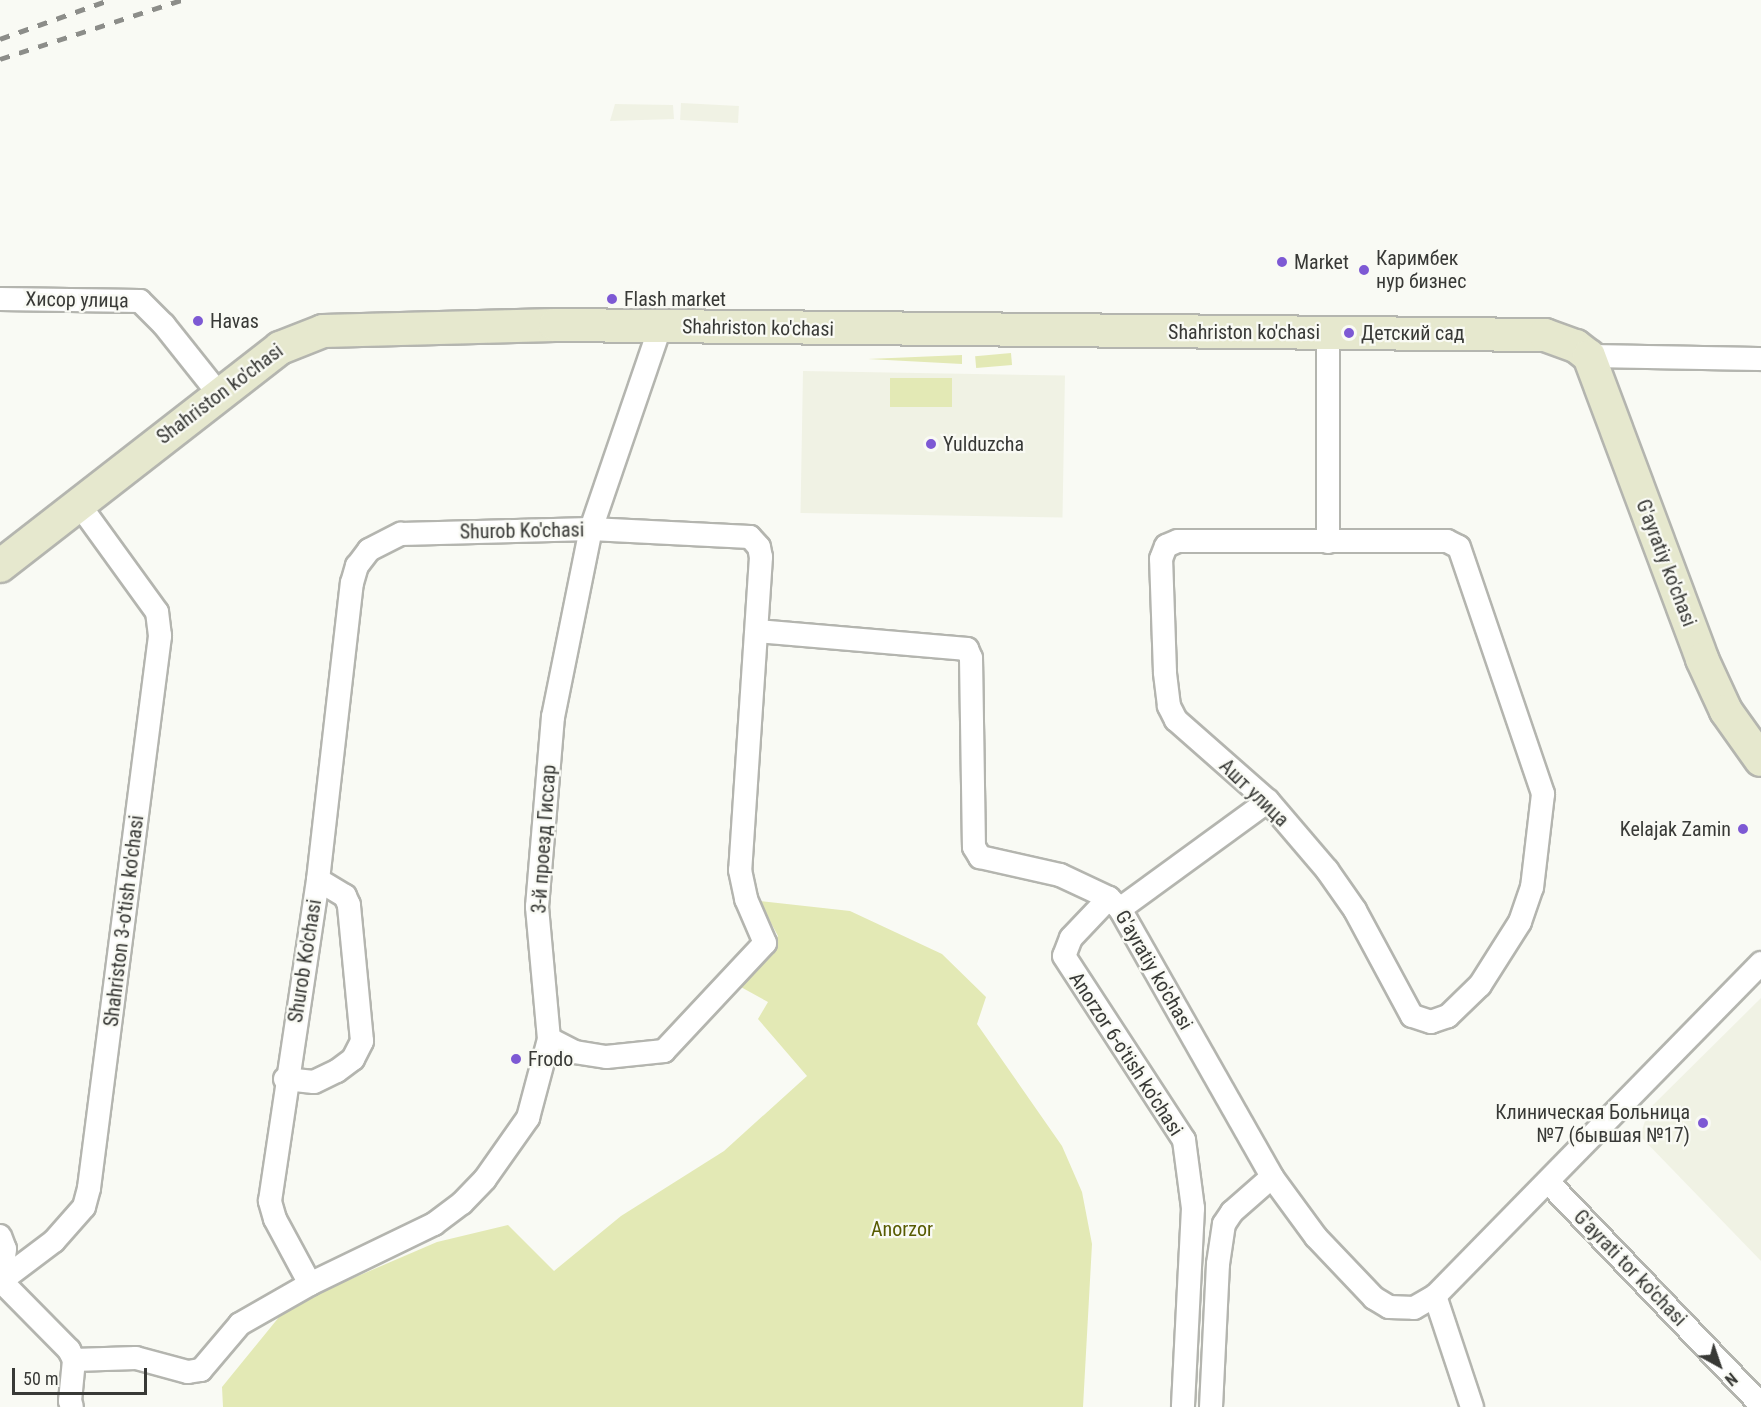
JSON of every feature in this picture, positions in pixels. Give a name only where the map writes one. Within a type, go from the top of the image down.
[{"type":"main road","name":"Shahriston ko'chasi","points":[[0,566],[218,393],[280,348],[323,331],[394,327],[660,327],[1545,335],[1576,346],[1589,356]]},
{"type":"main road","name":"G'ayratiy ko'chasi","points":[[1589,356],[1702,660],[1726,711],[1759,765]]},
{"type":"street","name":"Хисор улица","points":[[0,299],[140,301],[150,309],[218,393]]},
{"type":"street","name":"3-й проезд Гиссар","points":[[74,1360],[136,1358],[194,1372],[206,1365],[240,1324],[310,1284],[434,1224],[477,1187],[528,1118],[549,1038],[537,907],[553,717],[591,529],[660,327]]},
{"type":"street","points":[[1328,333],[1328,542]]},
{"type":"street","points":[[1589,356],[1761,359]]},
{"type":"street","name":"Shahriston 3-o'tish ko'chasi","points":[[1,1281],[54,1241],[84,1207],[89,1188],[160,636],[157,612],[78,502]]},
{"type":"street","name":"Shurob Ko'chasi","points":[[310,1284],[275,1219],[270,1201],[285,1078],[318,880],[352,583],[357,567],[369,550],[401,534],[591,529],[750,537],[759,547],[761,557],[741,870],[746,898],[765,943],[664,1051],[638,1057],[606,1057],[575,1052],[549,1038]]},
{"type":"street","name":"Ашт улица","points":[[1178,541],[1328,542],[1447,541],[1459,547],[1543,794],[1532,886],[1520,922],[1480,985],[1448,1016],[1431,1022],[1420,1020],[1406,1009],[1355,910],[1339,886],[1268,801],[1188,732],[1169,706],[1161,559],[1166,546],[1178,541]]},
{"type":"street","name":"G'ayratiy ko'chasi","points":[[757,631],[967,649],[971,658],[974,848],[989,861],[1060,875],[1114,903],[1272,1177],[1316,1237],[1374,1298],[1402,1310],[1435,1296],[1549,1183],[1663,1059],[1761,963]]},
{"type":"street","points":[[1114,903],[1268,801]]},
{"type":"street","points":[[285,1078],[314,1082],[338,1071],[352,1059],[362,1041],[349,905],[345,896],[318,880]]},
{"type":"street","name":"Anorzor 6-o'tish ko'chasi","points":[[1114,903],[1071,938],[1064,956],[1184,1140],[1193,1208],[1184,1407]]},
{"type":"street","points":[[1211,1407],[1218,1264],[1224,1224],[1232,1212],[1272,1177]]},
{"type":"street","name":"G'ayrati tor ko'chasi","points":[[1549,1183],[1761,1405]]},
{"type":"street","points":[[0,1236],[5,1249],[1,1281],[60,1340],[74,1360],[70,1401],[72,1407]]},
{"type":"street","points":[[1435,1296],[1472,1407]]},
{"type":"shaded area","points":[[681,103],[739,106],[738,123],[680,120]]},
{"type":"shaded area","points":[[615,104],[673,105],[674,119],[610,121]]},
{"type":"shaded area","name":"Yulduzcha","points":[[803,371],[1065,376],[1062,518],[801,513]]},
{"type":"shaded area","name":"Клиническая Больница №7 (бывшая №17)","points":[[1761,998],[1761,1261],[1640,1136],[1649,1109]]},
{"type":"green space","points":[[1011,353],[1012,365],[976,368],[975,356]]},
{"type":"green space","points":[[962,355],[962,364],[868,359]]},
{"type":"green space","points":[[890,378],[952,378],[952,407],[890,407]]},
{"type":"green space","name":"Anorzor","points":[[759,901],[850,911],[942,954],[986,997],[977,1024],[1062,1146],[1082,1192],[1092,1244],[1083,1407],[223,1407],[222,1387],[288,1306],[437,1242],[508,1225],[554,1271],[621,1216],[724,1151],[807,1076],[758,1019],[768,1002],[739,986],[778,936]]},
{"type":"railway","points":[[0,39],[109,0]]},
{"type":"railway","points":[[0,59],[182,0]]},
{"type":"place","name":"Market","points":[[1282,262]]},
{"type":"place","name":"Каримбек нур бизнес","points":[[1364,270]]},
{"type":"place","name":"Flash market","points":[[612,299]]},
{"type":"place","name":"Havas","points":[[198,321]]},
{"type":"place","name":"Детский сад","points":[[1349,333]]},
{"type":"place","name":"Yulduzcha","points":[[931,444]]},
{"type":"place","name":"Kelajak Zamin","points":[[1743,829]]},
{"type":"place","name":"Frodo","points":[[516,1059]]},
{"type":"place","name":"Клиническая Больница №7 (бывшая №17)","points":[[1703,1123]]}]
